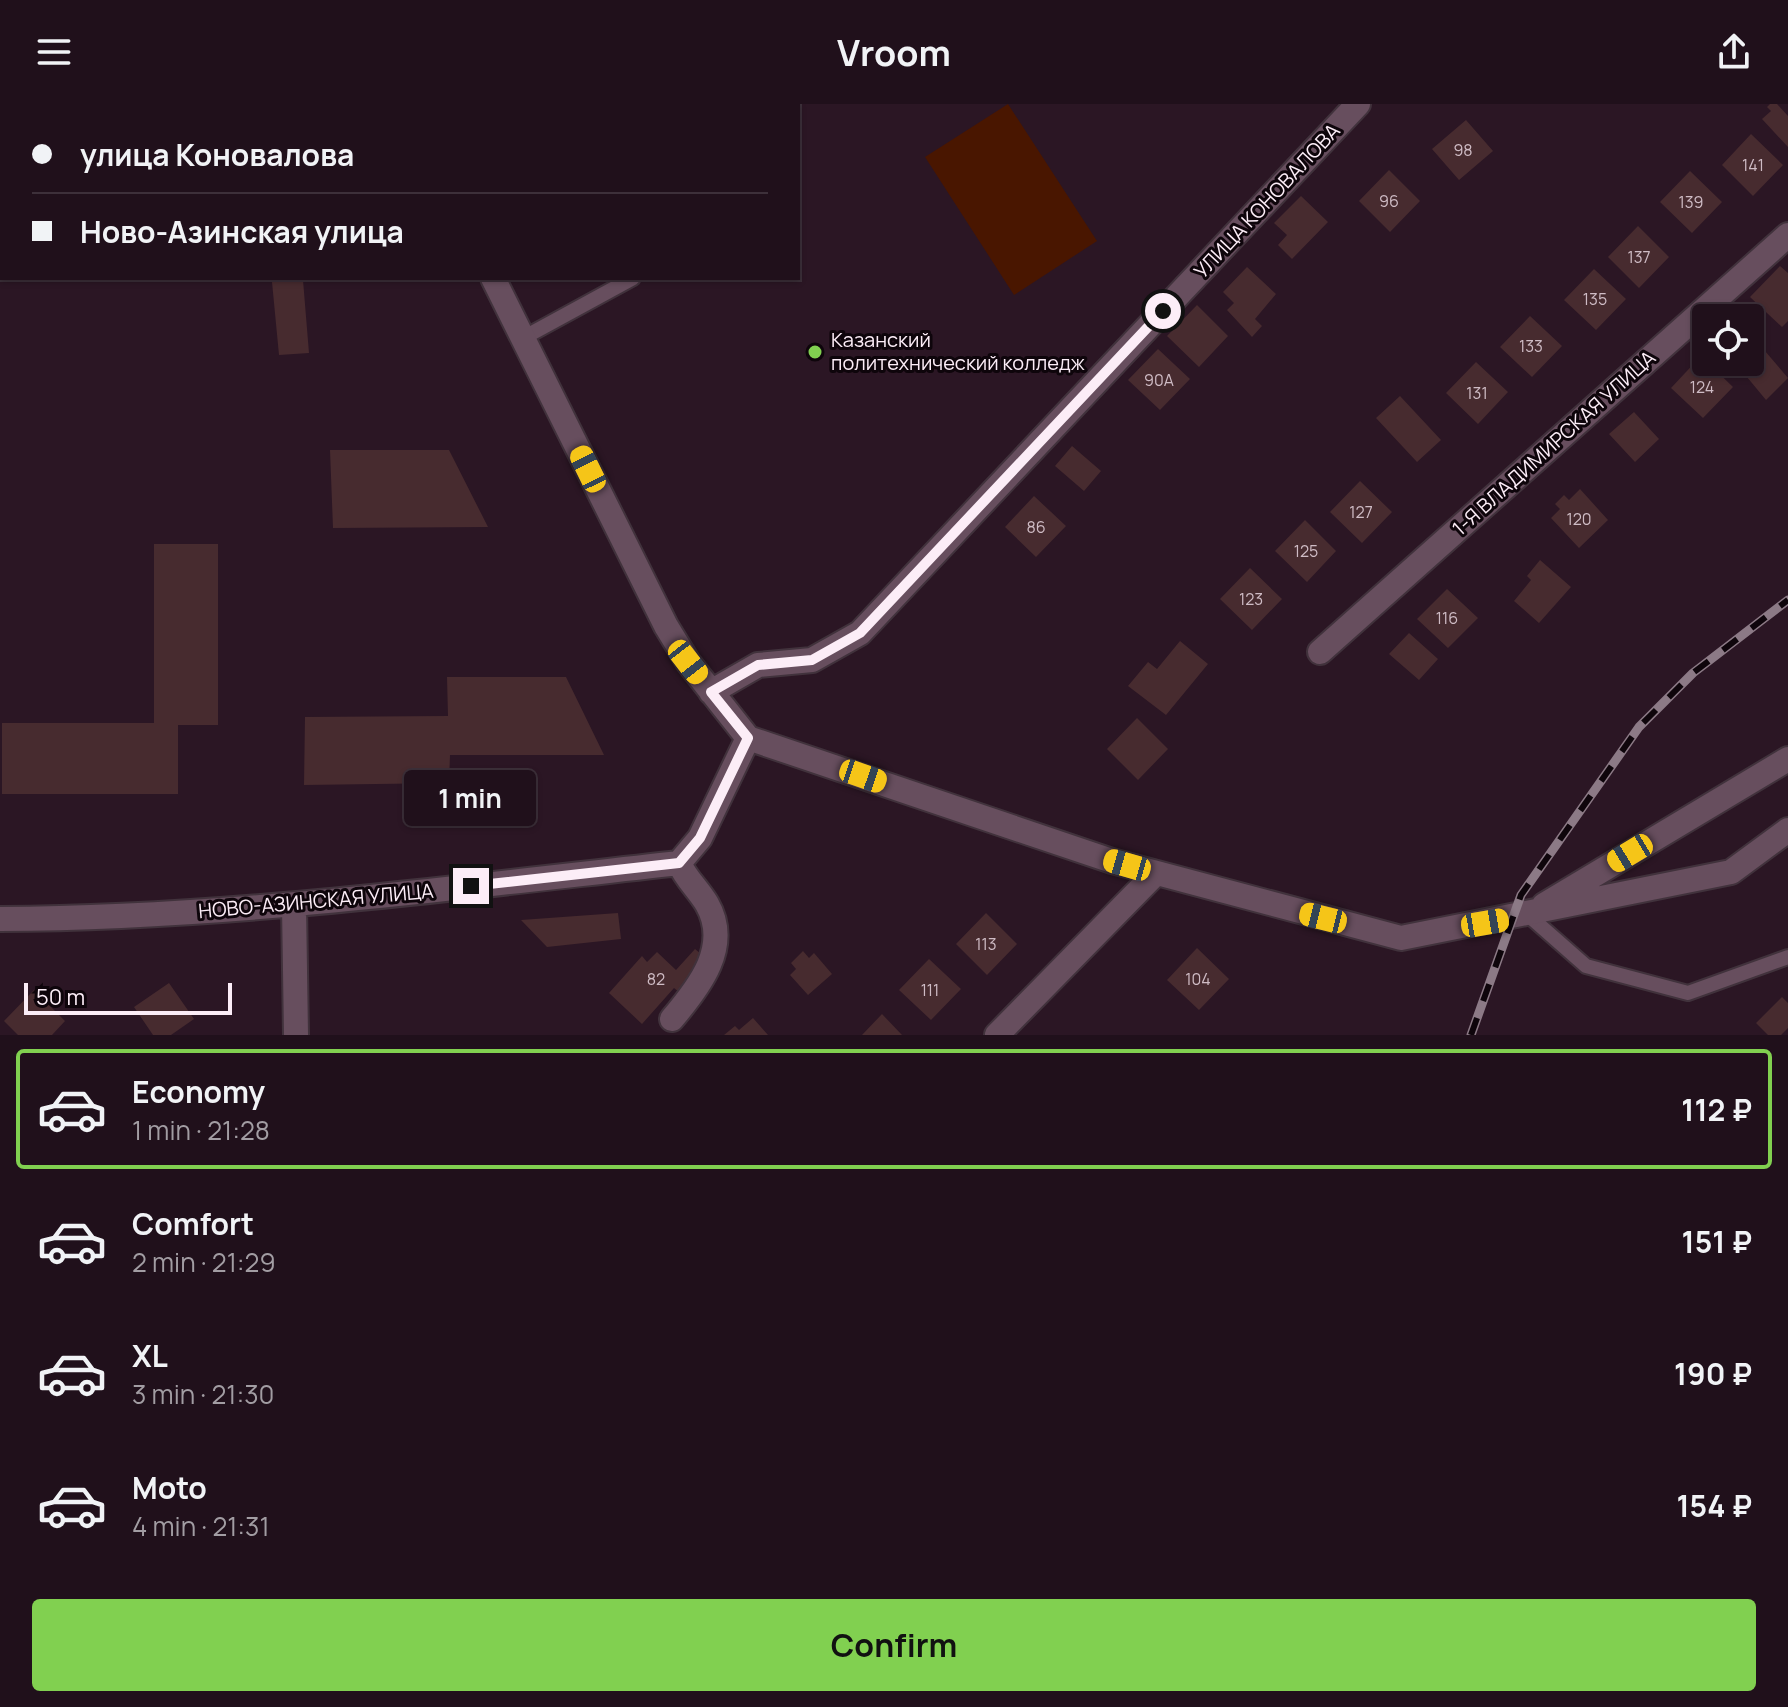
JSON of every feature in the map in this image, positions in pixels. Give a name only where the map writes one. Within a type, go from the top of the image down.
[{"type":"street","name":"УЛИЦА КОНОВАЛОВА","points":[[711,692],[758,665],[812,660],[860,633],[1358,104]]},
{"type":"street","name":"1-Я ВЛАДИМИРСКАЯ УЛИЦА","points":[[1320,652],[1788,235]]},
{"type":"street","points":[[494,280],[666,626],[711,692],[748,738],[1155,874],[1401,938],[1731,872],[1788,830]]},
{"type":"street","points":[[672,1019],[711,962],[719,935],[706,903],[688,882],[679,863],[700,838],[748,738]]},
{"type":"street","points":[[1528,915],[1788,759]]},
{"type":"street","name":"НОВО-АЗИНСКАЯ УЛИЦА","points":[[0,919],[97,918],[294,905],[679,863]]},
{"type":"street","points":[[997,1035],[1155,874]]},
{"type":"street","points":[[294,905],[296,1035]]},
{"type":"lane","points":[[523,338],[629,280]]},
{"type":"lane","points":[[1528,915],[1586,966],[1688,993],[1788,957]]},
{"type":"shaded area","points":[[1008,104],[1097,241],[1014,295],[925,157]]},
{"type":"building","points":[[1777,104],[1788,116],[1788,147],[1762,119],[1771,111],[1767,107]]},
{"type":"building","points":[[1466,120],[1493,151],[1459,180],[1432,149]]},
{"type":"building","points":[[1751,134],[1783,165],[1753,196],[1722,165]]},
{"type":"building","points":[[1389,170],[1420,201],[1390,232],[1359,201]]},
{"type":"building","points":[[1690,171],[1722,202],[1692,233],[1660,202]]},
{"type":"building","points":[[1301,196],[1328,222],[1292,259],[1278,245],[1287,235],[1274,223]]},
{"type":"building","points":[[1638,226],[1669,257],[1639,288],[1608,257]]},
{"type":"building","points":[[1780,266],[1788,273],[1788,321],[1782,327],[1764,310],[1764,304],[1757,304],[1750,297]]},
{"type":"building","points":[[1247,267],[1276,294],[1255,319],[1262,326],[1252,337],[1227,310],[1234,303],[1223,292]]},
{"type":"building","points":[[1594,269],[1626,299],[1596,330],[1564,300]]},
{"type":"building","points":[[303,280],[309,353],[279,355],[272,282]]},
{"type":"building","points":[[1197,305],[1228,336],[1199,367],[1167,336]]},
{"type":"building","points":[[1530,316],[1562,346],[1532,377],[1500,347]]},
{"type":"building","points":[[1158,349],[1190,379],[1160,410],[1128,380]]},
{"type":"building","points":[[1764,352],[1788,378],[1766,400],[1746,376],[1764,376]]},
{"type":"building","points":[[1476,362],[1508,392],[1478,424],[1446,393]]},
{"type":"building","points":[[1692,366],[1692,376],[1722,376],[1733,387],[1703,418],[1671,388]]},
{"type":"building","points":[[1400,396],[1441,440],[1417,462],[1376,418]]},
{"type":"building","points":[[1634,412],[1659,439],[1635,462],[1609,434]]},
{"type":"building","points":[[1072,446],[1101,471],[1084,491],[1055,466]]},
{"type":"building","points":[[330,450],[449,450],[488,527],[333,528]]},
{"type":"building","points":[[1360,481],[1392,512],[1362,543],[1330,512]]},
{"type":"building","points":[[1580,489],[1608,520],[1579,548],[1551,518],[1560,509],[1555,504],[1564,495],[1569,500]]},
{"type":"building","points":[[1034,496],[1066,526],[1036,557],[1005,527]]},
{"type":"building","points":[[1305,520],[1336,551],[1307,582],[1275,551]]},
{"type":"building","points":[[154,544],[218,544],[218,725],[178,725],[178,794],[2,794],[2,723],[154,723]]},
{"type":"building","points":[[1540,560],[1571,587],[1539,623],[1514,601],[1531,580],[1527,576]]},
{"type":"building","points":[[1250,568],[1282,599],[1252,630],[1220,599]]},
{"type":"building","points":[[1447,589],[1478,618],[1448,648],[1417,619]]},
{"type":"building","points":[[1409,633],[1438,659],[1419,680],[1389,654]]},
{"type":"building","points":[[1180,641],[1208,664],[1166,715],[1128,686],[1148,662],[1157,669]]},
{"type":"building","points":[[447,677],[566,677],[604,755],[450,755],[449,783],[304,785],[305,717],[448,716]]},
{"type":"building","points":[[1137,718],[1168,749],[1138,780],[1107,749]]},
{"type":"building","points":[[618,913],[621,939],[547,947],[521,920]]},
{"type":"building","points":[[986,913],[1017,944],[987,975],[956,944]]},
{"type":"building","points":[[1197,948],[1229,979],[1199,1010],[1167,980]]},
{"type":"building","points":[[695,949],[707,959],[679,992],[674,988],[642,1024],[609,993],[642,956],[647,962],[657,952],[676,970]]},
{"type":"building","points":[[803,951],[809,958],[814,953],[832,974],[808,995],[790,975],[796,969],[791,963]]},
{"type":"building","points":[[929,959],[961,989],[931,1020],[899,990]]},
{"type":"building","points":[[169,983],[194,1019],[171,1035],[153,1035],[134,1007]]},
{"type":"building","points":[[34,990],[65,1021],[52,1035],[18,1035],[4,1021]]},
{"type":"building","points":[[1782,997],[1788,1003],[1788,1028],[1781,1035],[1768,1035],[1756,1023]]},
{"type":"building","points":[[882,1014],[902,1035],[862,1035]]},
{"type":"building","points":[[753,1018],[768,1035],[724,1035],[735,1026],[739,1030]]},
{"type":"railway","points":[[1471,1035],[1521,895],[1639,727],[1693,673],[1788,600]]},
{"type":"place","name":"Казанский политехнический колледж","points":[[815,352]]},
{"type":"route","points":[[471,886],[679,863],[700,838],[748,738],[711,692],[758,665],[812,660],[860,633],[1163,311]]}]
